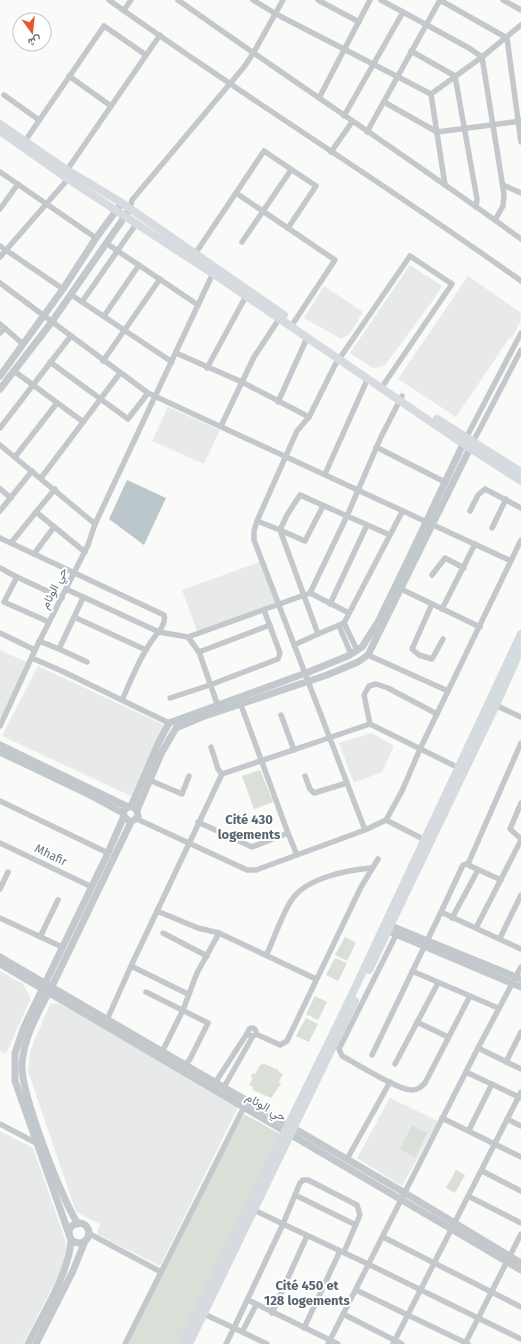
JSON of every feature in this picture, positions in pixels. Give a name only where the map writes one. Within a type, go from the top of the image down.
[{"type":"main road","points":[[0,124],[25,141],[124,216],[214,271],[280,316],[307,338],[384,384],[401,398]]},
{"type":"main road","points":[[0,131],[69,174],[122,203],[195,254],[246,296],[280,316],[294,322],[368,378],[401,398],[468,443],[521,481]]},
{"type":"main road","points":[[468,443],[521,472]]},
{"type":"main road","points":[[181,1344],[289,1129],[387,927],[518,653],[521,634]]},
{"type":"main road","points":[[189,1344],[254,1210],[289,1129]]},
{"type":"street","points":[[109,0],[331,152],[417,208],[521,281]]},
{"type":"street","points":[[124,10],[131,0]]},
{"type":"street","points":[[178,0],[521,239]]},
{"type":"street","points":[[253,0],[276,14],[431,94]]},
{"type":"street","points":[[0,389],[51,323],[130,209],[132,200],[254,52],[283,0]]},
{"type":"street","points":[[318,0],[358,22]]},
{"type":"street","points":[[320,98],[370,0]]},
{"type":"street","points":[[381,0],[426,24],[482,57]]},
{"type":"street","points":[[367,132],[440,0],[507,38]]},
{"type":"street","points":[[503,0],[521,10]]},
{"type":"street","points":[[344,116],[403,12]]},
{"type":"street","points":[[431,94],[507,38],[521,25]]},
{"type":"street","points":[[25,141],[104,26],[146,55]]},
{"type":"street","points":[[0,257],[46,204],[69,174],[111,106],[160,35]]},
{"type":"street","points":[[507,38],[521,142]]},
{"type":"street","points":[[411,51],[455,76]]},
{"type":"street","points":[[482,57],[503,186],[503,206],[495,220]]},
{"type":"street","points":[[69,76],[111,106]]},
{"type":"street","points":[[455,76],[477,199],[476,207]]},
{"type":"street","points":[[431,94],[445,185]]},
{"type":"street","points":[[4,95],[39,120]]},
{"type":"street","points":[[384,102],[437,132],[519,121]]},
{"type":"street","points":[[331,152],[352,122]]},
{"type":"street","points":[[195,254],[264,151],[316,186],[288,228]]},
{"type":"street","points":[[242,242],[291,170]]},
{"type":"street","points":[[0,172],[96,238]]},
{"type":"street","points":[[0,209],[18,184]]},
{"type":"street","points":[[503,186],[521,193]]},
{"type":"street","points":[[236,193],[335,260],[294,322]]},
{"type":"street","points":[[0,376],[63,289],[96,238],[122,203],[132,200]]},
{"type":"street","points":[[82,302],[136,224]]},
{"type":"street","points":[[106,243],[198,305]]},
{"type":"street","points":[[0,246],[63,289]]},
{"type":"street","points":[[365,830],[254,540],[254,531],[256,521],[297,431],[309,416],[341,357],[410,256],[452,284],[384,384]]},
{"type":"street","points":[[104,316],[139,265]]},
{"type":"street","name":"حي الوئام","points":[[0,726],[39,641],[85,552],[95,524],[214,271]]},
{"type":"street","points":[[103,361],[160,279]]},
{"type":"street","points":[[0,283],[70,337],[155,397],[325,474],[402,512],[475,544],[511,562]]},
{"type":"street","points":[[70,294],[172,362]]},
{"type":"street","points":[[207,368],[246,296]]},
{"type":"street","points":[[221,426],[254,357],[280,316]]},
{"type":"street","points":[[0,333],[2,326],[23,344]]},
{"type":"street","points":[[36,1344],[73,1271],[88,1233],[86,1227],[78,1224],[63,1193],[23,1080],[22,1063],[26,1042],[62,947],[108,853],[123,815],[132,807],[151,781],[161,754],[176,728],[218,708],[354,652],[362,646],[378,622],[429,524],[521,333]]},
{"type":"street","points":[[0,428],[32,384],[70,337]]},
{"type":"street","points":[[278,402],[307,338]]},
{"type":"street","points":[[32,658],[122,700],[169,724],[218,708],[241,705],[358,662],[368,655],[401,589],[445,482],[521,350]]},
{"type":"street","points":[[176,353],[207,368],[242,382],[278,402],[309,416]]},
{"type":"street","points":[[50,362],[128,419],[148,393]]},
{"type":"street","points":[[14,371],[82,421]]},
{"type":"street","points":[[41,478],[82,421],[120,373]]},
{"type":"street","points":[[325,474],[368,378]]},
{"type":"street","points":[[307,594],[347,516],[376,447],[401,398]]},
{"type":"street","points":[[15,457],[58,403]]},
{"type":"street","points":[[0,444],[95,524]]},
{"type":"street","points":[[376,447],[445,482]]},
{"type":"street","points":[[0,511],[32,471]]},
{"type":"street","points":[[0,489],[11,498]]},
{"type":"street","points":[[11,543],[55,489]]},
{"type":"street","points":[[470,511],[481,490],[485,489],[521,508]]},
{"type":"street","points":[[318,634],[307,594],[280,530],[287,515],[300,495],[390,535]]},
{"type":"street","points":[[492,528],[506,499]]},
{"type":"street","points":[[256,521],[305,541],[323,506]]},
{"type":"street","points":[[36,512],[85,552]]},
{"type":"street","points":[[294,644],[341,624],[349,614],[402,512]]},
{"type":"street","points":[[330,604],[367,525]]},
{"type":"street","points":[[34,554],[54,528]]},
{"type":"street","points":[[0,538],[164,615],[164,621],[159,632],[146,650],[122,700]]},
{"type":"street","points":[[0,752],[86,793],[123,815],[189,843],[246,870],[256,870],[365,830],[386,820],[402,791],[420,749],[521,540]]},
{"type":"street","points":[[442,609],[475,544]]},
{"type":"street","points":[[432,575],[445,558],[464,568]]},
{"type":"street","points":[[0,568],[62,598]]},
{"type":"street","points":[[17,577],[2,600],[49,622]]},
{"type":"street","points":[[66,588],[83,598],[159,632],[188,637],[307,594],[349,614]]},
{"type":"street","points":[[401,589],[480,627]]},
{"type":"street","points":[[58,648],[83,598]]},
{"type":"street","points":[[432,604],[412,648],[419,655],[432,659],[443,639]]},
{"type":"street","points":[[170,698],[210,685],[278,659],[280,653],[264,610]]},
{"type":"street","points":[[74,617],[146,650]]},
{"type":"street","points":[[341,624],[354,652]]},
{"type":"street","points":[[199,652],[270,625]]},
{"type":"street","points":[[0,633],[35,650]]},
{"type":"street","points":[[188,637],[199,652],[218,708]]},
{"type":"street","points":[[39,641],[58,648],[87,662]]},
{"type":"street","points":[[368,655],[448,691]]},
{"type":"street","points":[[370,724],[364,695],[369,686],[376,684],[388,688],[437,714]]},
{"type":"street","points":[[493,704],[521,717]]},
{"type":"street","points":[[241,705],[288,833],[298,855]]},
{"type":"street","points":[[281,715],[294,750]]},
{"type":"street","points":[[132,807],[143,777],[169,724]]},
{"type":"street","points":[[106,1023],[130,966],[222,774],[370,724],[462,769]]},
{"type":"street","points":[[372,1055],[463,865],[468,864],[521,743]]},
{"type":"street","points":[[0,745],[132,807],[139,814],[134,820],[19,1040],[14,1067],[15,1081],[70,1237],[76,1243],[85,1241]]},
{"type":"street","points":[[210,747],[218,770],[222,774]]},
{"type":"street","points":[[143,777],[182,794],[189,776]]},
{"type":"street","points":[[306,776],[310,789],[314,793],[347,783]]},
{"type":"street","points":[[0,801],[108,853]]},
{"type":"street","points":[[476,928],[521,840],[512,833],[510,829],[521,803]]},
{"type":"street","points":[[386,820],[427,842]]},
{"type":"street","points":[[198,822],[252,847],[288,833]]},
{"type":"street","name":"Mhafir","points":[[0,843],[92,887]]},
{"type":"street","points":[[254,1035],[276,1044],[284,1044],[371,868],[378,859]]},
{"type":"street","points":[[468,864],[501,880]]},
{"type":"street","points":[[267,954],[292,899],[301,890],[338,874],[352,870],[371,868]]},
{"type":"street","points":[[452,918],[478,870]]},
{"type":"street","points":[[0,889],[8,872]]},
{"type":"street","points":[[500,938],[521,895]]},
{"type":"street","points":[[40,937],[58,900]]},
{"type":"street","points":[[157,911],[198,928],[219,933],[267,954],[316,979]]},
{"type":"street","points":[[441,912],[521,949]]},
{"type":"street","points":[[0,918],[62,947]]},
{"type":"street","points":[[387,927],[396,935],[426,944]]},
{"type":"street","points":[[387,927],[516,980],[521,987]]},
{"type":"street","points":[[163,933],[207,956]]},
{"type":"street","points":[[161,1055],[183,1010],[188,994],[219,933]]},
{"type":"street","points":[[396,935],[339,1049],[342,1056],[390,1082],[411,1091],[419,1089],[425,1082],[470,996]]},
{"type":"street","name":"حي الوئام","points":[[0,957],[47,988],[183,1068],[244,1107],[347,1159],[404,1196]]},
{"type":"street","name":"حي الوئام","points":[[0,964],[47,988]]},
{"type":"street","points":[[130,966],[188,994]]},
{"type":"street","points":[[329,1342],[498,1008],[516,980],[521,967]]},
{"type":"street","points":[[412,971],[498,1008]]},
{"type":"street","points":[[395,1064],[438,983]]},
{"type":"street","points":[[146,992],[208,1023],[190,1059],[183,1068]]},
{"type":"street","points":[[417,1022],[448,1037]]},
{"type":"street","points":[[215,1083],[250,1028],[254,1028],[254,1035],[224,1088]]},
{"type":"street","points":[[506,1062],[521,1032]]},
{"type":"street","points":[[478,1048],[521,1069]]},
{"type":"street","name":"حي الوئام","points":[[183,1068],[224,1088],[289,1129],[509,1259],[521,1270]]},
{"type":"street","points":[[394,1342],[520,1096],[466,1072]]},
{"type":"street","points":[[347,1159],[390,1082]]},
{"type":"street","points":[[469,1130],[492,1084]]},
{"type":"street","points":[[125,1344],[244,1107]]},
{"type":"street","points":[[442,1118],[521,1157]]},
{"type":"street","points":[[507,1119],[521,1126]]},
{"type":"street","points":[[0,1124],[36,1143]]},
{"type":"street","points":[[482,1171],[521,1191]]},
{"type":"street","points":[[226,1344],[283,1224],[300,1183],[303,1180],[308,1180],[357,1205],[360,1215],[304,1328]]},
{"type":"street","points":[[295,1195],[356,1224]]},
{"type":"street","points":[[468,1196],[521,1223]]},
{"type":"street","points":[[254,1210],[421,1289],[521,1340]]},
{"type":"street","points":[[28,1344],[66,1268],[70,1254],[70,1237],[72,1226],[78,1224]]},
{"type":"street","points":[[88,1233],[161,1272]]},
{"type":"street","points":[[356,1290],[467,1344],[521,1234]]},
{"type":"street","points":[[272,1313],[307,1236]]},
{"type":"street","points":[[383,1237],[521,1307]]},
{"type":"street","name":"حي الوئام","points":[[509,1259],[521,1263]]},
{"type":"street","points":[[248,1300],[329,1342],[338,1344]]},
{"type":"street","points":[[242,1332],[256,1305]]},
{"type":"street","points":[[204,1314],[267,1344]]},
{"type":"street","points":[[343,1314],[394,1342],[402,1344]]},
{"type":"shaded area","points":[[410,265],[442,286],[385,365],[373,368],[350,353]]},
{"type":"shaded area","points":[[468,276],[521,313],[521,320],[512,338],[510,337],[456,417],[398,379]]},
{"type":"shaded area","points":[[324,286],[363,312],[349,335],[341,339],[304,318]]},
{"type":"shaded area","points":[[168,407],[220,430],[204,464],[152,441]]},
{"type":"shaded area","points":[[127,480],[166,498],[144,545],[109,519]]},
{"type":"shaded area","points":[[262,561],[277,602],[197,631],[182,590]]},
{"type":"shaded area","points":[[0,650],[28,663],[2,716],[0,717]]},
{"type":"shaded area","points":[[38,666],[164,725],[131,796],[2,736]]},
{"type":"shaded area","points":[[372,733],[394,746],[382,772],[354,783],[339,743]]},
{"type":"shaded area","points":[[260,770],[273,802],[254,809],[242,776]]},
{"type":"shaded area","points":[[345,937],[356,943],[347,961],[335,955]]},
{"type":"shaded area","points":[[335,958],[347,963],[338,981],[326,975]]},
{"type":"shaded area","points":[[0,971],[23,984],[30,1000],[6,1054],[0,1051]]},
{"type":"shaded area","points":[[315,996],[327,1002],[318,1020],[306,1014]]},
{"type":"shaded area","points":[[59,1003],[238,1107],[160,1266],[97,1234],[100,1224],[76,1212],[28,1071],[30,1051],[50,1004]]},
{"type":"shaded area","points":[[306,1018],[318,1024],[309,1042],[296,1036]]},
{"type":"shaded area","points":[[264,1064],[279,1070],[278,1072],[283,1074],[279,1082],[281,1084],[271,1098],[253,1090],[253,1087],[249,1085],[253,1078],[251,1077],[252,1073],[255,1074],[260,1065]]},
{"type":"shaded area","points":[[390,1098],[438,1121],[402,1186],[357,1158]]},
{"type":"shaded area","points":[[244,1114],[282,1135],[177,1344],[123,1344]]},
{"type":"shaded area","points":[[412,1125],[427,1133],[415,1157],[400,1149]]},
{"type":"shaded area","points":[[0,1131],[33,1148],[65,1239],[66,1249],[63,1267],[23,1344],[0,1344]]},
{"type":"shaded area","points":[[456,1170],[465,1175],[455,1193],[446,1188]]},
{"type":"district","name":"Cité 430 logements","points":[[249,826]]},
{"type":"district","name":"Cité 450 et 128 logements","points":[[307,1292]]}]
